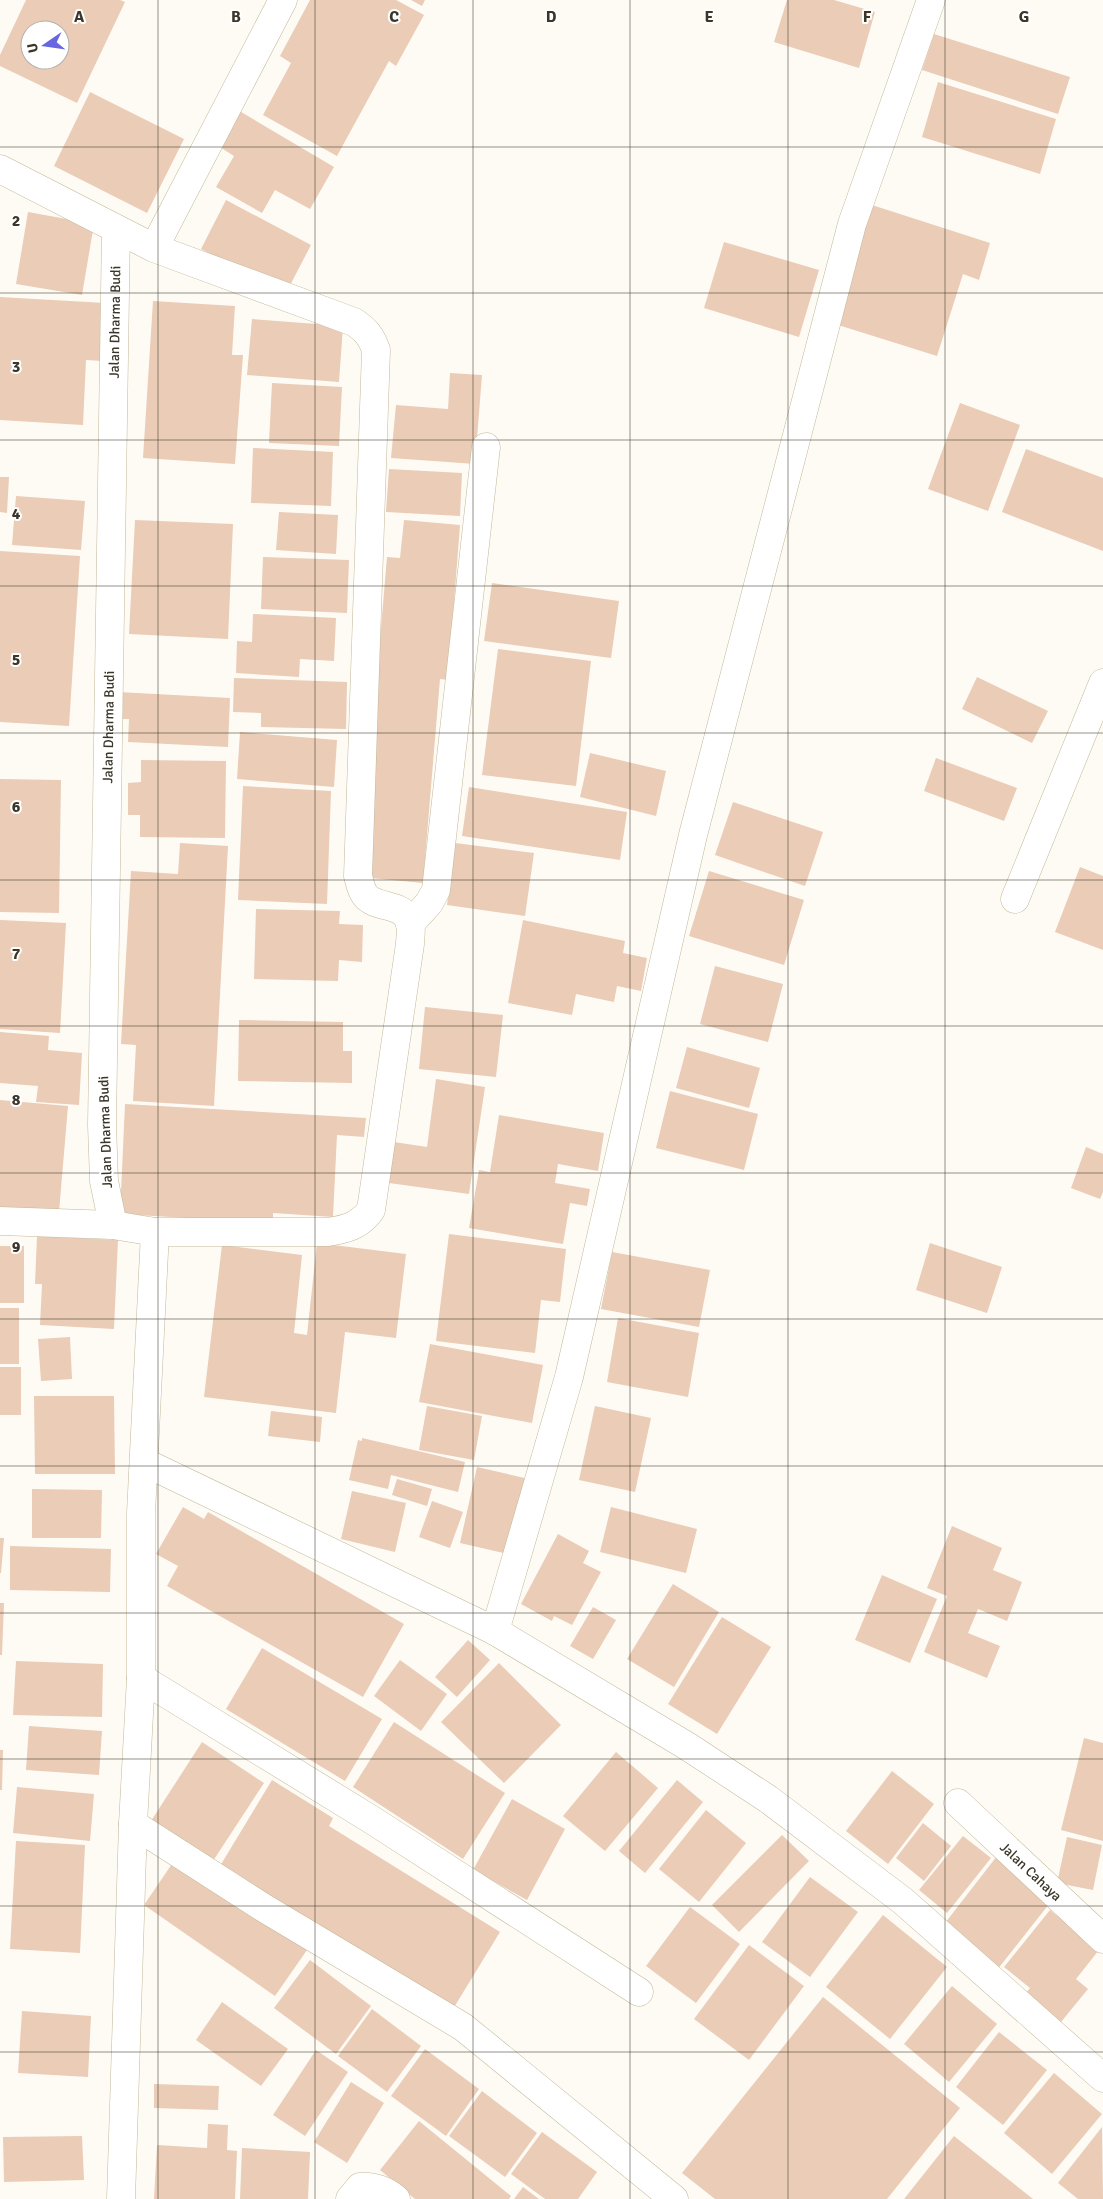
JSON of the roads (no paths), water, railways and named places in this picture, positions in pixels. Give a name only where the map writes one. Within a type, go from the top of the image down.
[{"type":"street","points":[[154,248],[283,0]]},
{"type":"street","points":[[495,1631],[569,1378],[693,835],[852,224],[931,0]]},
{"type":"street","points":[[0,169],[154,248],[354,322],[367,331],[372,339],[376,350],[358,876],[366,896],[371,901],[401,910],[406,915],[410,924],[410,944],[371,1210],[363,1221],[346,1229],[328,1232],[155,1232],[113,1225],[0,1221]]},
{"type":"street","name":"Jalan Dharma Budi","points":[[113,1225],[104,1181],[102,1125],[116,229]]},
{"type":"street","points":[[410,924],[429,903],[436,890],[486,447]]},
{"type":"street","points":[[1016,899],[1103,683]]},
{"type":"street","points":[[121,2199],[133,1824],[140,1678],[141,1513],[155,1232]]},
{"type":"street","points":[[144,1462],[495,1631],[687,1746],[768,1799],[904,1901],[1103,2078]]},
{"type":"street","points":[[140,1678],[372,1820],[639,1992]]},
{"type":"street","name":"Jalan Cahaya","points":[[958,1803],[1103,1939]]},
{"type":"street","points":[[133,1824],[264,1908],[463,2027],[674,2199]]},
{"type":"street","points":[[350,2199],[360,2187],[370,2186],[387,2192],[396,2199]]}]
